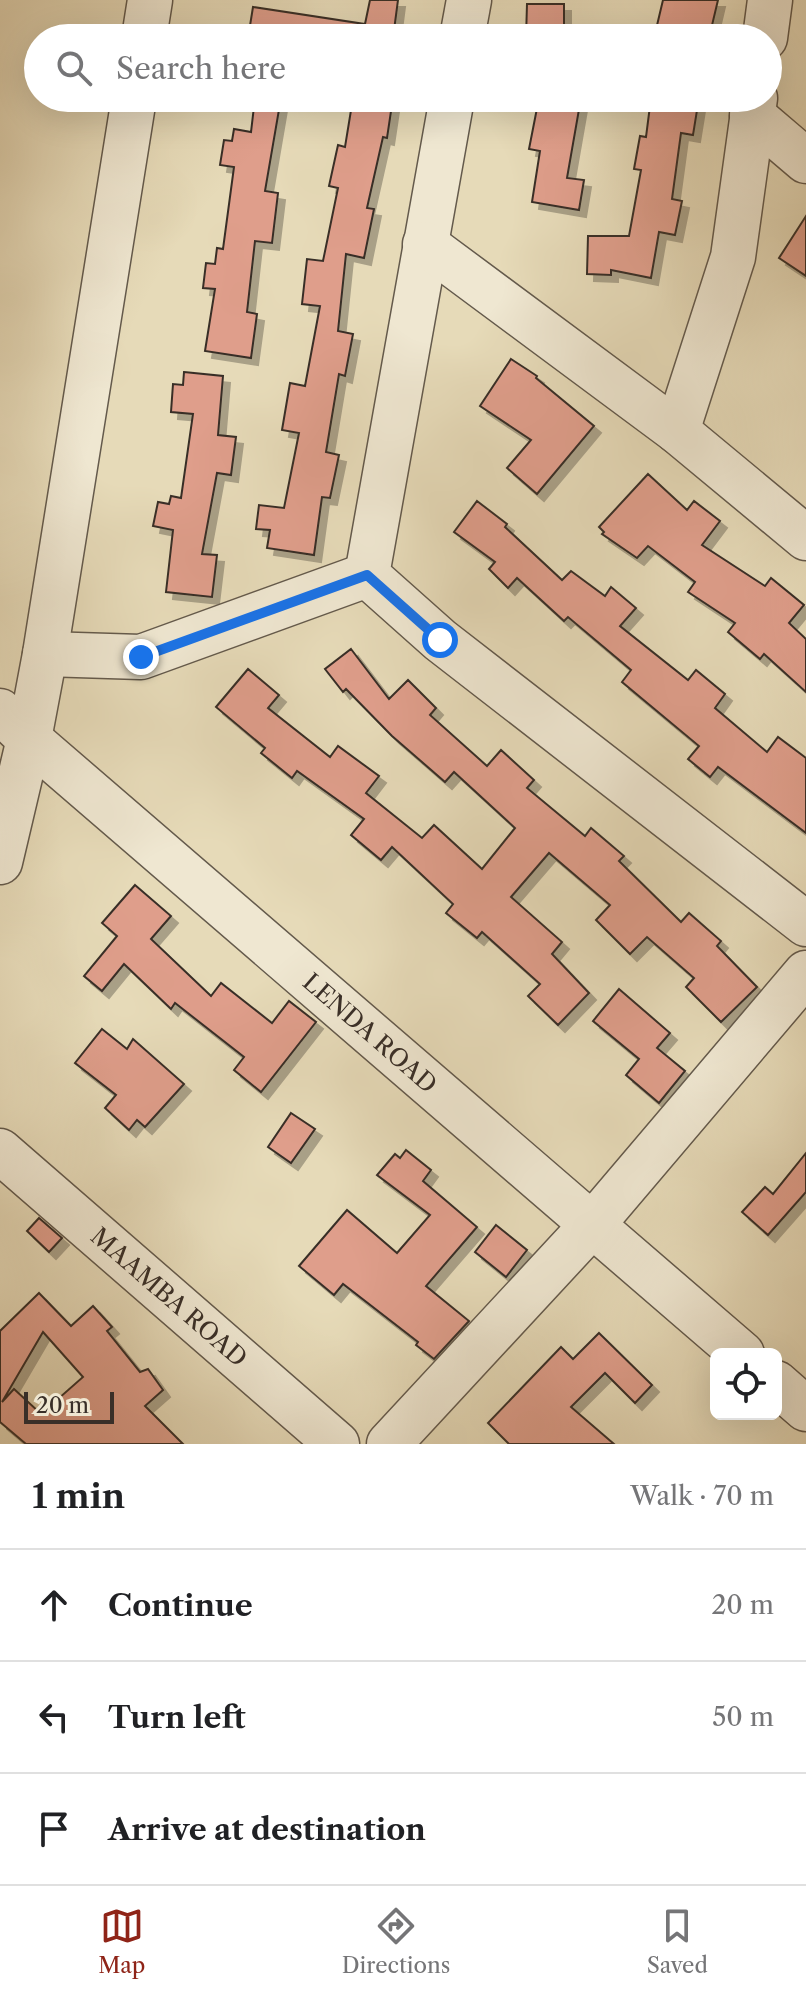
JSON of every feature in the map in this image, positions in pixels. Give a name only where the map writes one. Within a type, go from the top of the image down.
[{"type":"street","points":[[146,24],[150,0]]},
{"type":"street","points":[[465,24],[469,0]]},
{"type":"street","points":[[767,24],[770,0]]},
{"type":"street","points":[[0,862],[15,725],[45,654],[132,112]]},
{"type":"street","points":[[367,575],[449,112]]},
{"type":"street","points":[[677,431],[733,257],[752,112]]},
{"type":"street","points":[[758,112],[806,161]]},
{"type":"street","points":[[425,244],[677,431],[806,538]]},
{"type":"street","points":[[45,654],[141,657],[367,575]]},
{"type":"street","points":[[367,575],[440,640],[806,924]]},
{"type":"street","name":"LENDA ROAD","points":[[15,725],[735,1348]]},
{"type":"street","points":[[389,1444],[592,1225],[806,973]]},
{"type":"street","name":"MAAMBA ROAD","points":[[0,1151],[337,1444]]},
{"type":"street","points":[[782,1388],[806,1409]]},
{"type":"building","points":[[370,0],[398,0],[395,24],[365,24]]},
{"type":"building","points":[[663,0],[718,0],[712,24],[657,24]]},
{"type":"building","points":[[527,4],[564,4],[564,24],[526,24]]},
{"type":"building","points":[[253,7],[365,24],[250,24]]},
{"type":"building","points":[[253,112],[279,112],[265,191],[278,193],[272,243],[255,241],[247,312],[257,314],[251,358],[205,351],[215,289],[203,288],[206,263],[215,264],[217,248],[223,249],[234,167],[220,165],[224,140],[232,141],[234,129],[251,132]]},
{"type":"building","points":[[351,112],[391,112],[387,138],[383,137],[367,208],[374,209],[364,258],[346,254],[338,331],[353,334],[345,376],[339,374],[326,452],[339,455],[330,498],[322,497],[314,555],[267,548],[270,530],[256,529],[259,505],[284,508],[299,433],[282,430],[290,383],[305,386],[320,306],[302,304],[307,259],[323,261],[338,188],[329,186],[338,145],[345,147]]},
{"type":"building","points":[[536,112],[579,112],[567,178],[584,180],[579,210],[532,202],[540,151],[529,149]]},
{"type":"building","points":[[649,112],[697,112],[693,135],[681,133],[672,199],[682,201],[675,235],[659,232],[651,278],[611,270],[611,275],[587,274],[588,236],[629,236],[641,170],[634,169],[640,136],[646,137]]},
{"type":"building","points":[[806,216],[806,276],[779,258]]},
{"type":"building","points":[[511,359],[537,376],[594,426],[537,494],[507,468],[531,440],[480,406]]},
{"type":"building","points":[[184,372],[223,376],[218,435],[236,437],[231,475],[217,473],[202,554],[217,555],[212,597],[166,592],[173,530],[153,526],[158,502],[169,504],[171,496],[181,498],[193,414],[171,412],[173,384],[183,385]]},
{"type":"building","points":[[648,474],[687,510],[694,501],[720,521],[702,545],[765,586],[771,578],[804,605],[789,623],[806,639],[806,692],[764,654],[760,659],[728,632],[735,623],[688,592],[695,582],[648,546],[637,558],[602,534],[604,532],[599,527]]},
{"type":"building","points":[[477,501],[507,524],[505,527],[562,580],[571,571],[605,596],[611,587],[636,608],[620,626],[688,680],[696,670],[725,694],[715,708],[767,752],[778,737],[806,758],[806,833],[718,767],[710,777],[688,759],[699,746],[622,682],[631,670],[568,617],[564,621],[517,578],[508,588],[489,569],[495,562],[454,532]]},
{"type":"building","points":[[351,649],[389,699],[408,680],[436,708],[430,715],[487,766],[501,750],[534,780],[527,788],[585,836],[591,828],[624,856],[619,861],[681,922],[689,913],[721,941],[717,946],[757,987],[721,1022],[686,987],[694,978],[647,937],[630,954],[596,920],[610,905],[549,853],[511,897],[562,942],[552,954],[589,993],[558,1025],[528,996],[540,984],[482,932],[477,938],[446,913],[453,904],[392,847],[381,860],[351,835],[364,819],[297,771],[292,778],[261,753],[265,748],[216,707],[248,669],[279,695],[268,708],[330,757],[338,746],[379,776],[366,793],[422,838],[434,825],[482,869],[515,828],[454,772],[445,782],[392,736],[346,689],[343,692],[325,669]]},
{"type":"building","points":[[135,885],[171,916],[151,939],[211,996],[221,983],[272,1023],[289,1001],[316,1022],[261,1092],[234,1070],[244,1057],[175,1003],[171,1009],[124,964],[102,991],[84,976],[117,936],[102,923]]},
{"type":"building","points":[[619,989],[670,1033],[657,1048],[685,1071],[659,1103],[626,1075],[639,1059],[593,1021]]},
{"type":"building","points":[[102,1029],[127,1049],[133,1039],[184,1084],[145,1127],[137,1120],[129,1130],[105,1108],[116,1095],[75,1063]]},
{"type":"building","points":[[291,1113],[315,1129],[291,1163],[268,1147]]},
{"type":"building","points":[[406,1150],[431,1170],[423,1181],[477,1227],[426,1286],[469,1321],[434,1359],[416,1345],[418,1342],[343,1284],[334,1295],[299,1266],[347,1210],[397,1253],[430,1215],[377,1175],[395,1154],[400,1158]]},
{"type":"building","points":[[806,1153],[806,1192],[768,1235],[742,1212],[765,1187],[773,1194]]},
{"type":"building","points":[[39,1218],[62,1238],[49,1252],[27,1231]]},
{"type":"building","points":[[496,1225],[527,1250],[506,1277],[475,1252]]},
{"type":"building","points":[[39,1293],[71,1326],[93,1306],[112,1327],[107,1331],[140,1372],[148,1369],[163,1390],[145,1406],[183,1444],[26,1444],[0,1422],[0,1331]],"holes":[[[43,1332],[83,1377],[41,1414],[14,1389],[2,1402]]]},
{"type":"building","points":[[599,1333],[652,1385],[635,1403],[605,1373],[571,1407],[614,1444],[509,1444],[488,1423],[561,1347],[573,1359]]},
{"type":"route","points":[[141,657],[367,575],[440,640]]}]
